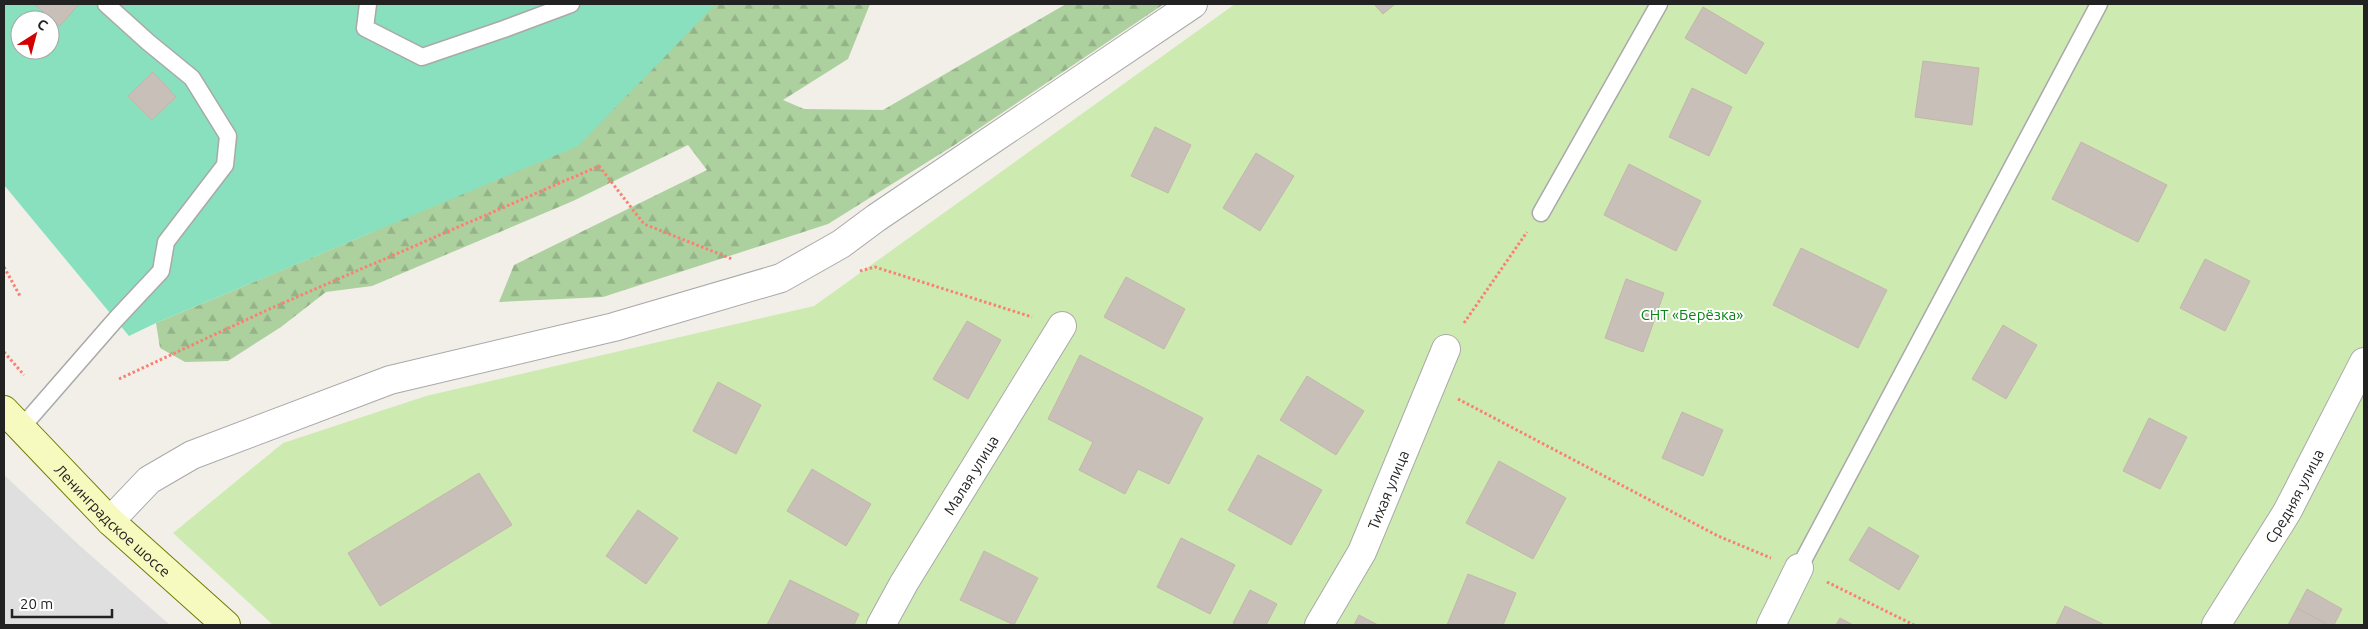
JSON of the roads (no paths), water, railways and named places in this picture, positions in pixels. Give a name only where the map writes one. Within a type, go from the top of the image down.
[{"type":"main road","name":"Ленинградское шоссе","points":[[13,419],[110,521],[226,625]]},
{"type":"street","points":[[110,521],[149,480],[192,454],[390,380],[614,327],[781,278],[841,244],[876,218],[1193,4]]},
{"type":"street","name":"Малая улица","points":[[880,625],[1062,326]]},
{"type":"street","name":"Тихая улица","points":[[1319,625],[1362,552],[1446,349]]},
{"type":"street","name":"Средняя улица","points":[[2216,625],[2287,512],[2364,362]]},
{"type":"street","points":[[1770,625],[1799,568]]},
{"type":"lane","points":[[13,419],[116,319],[162,271],[166,242],[225,165],[228,136],[192,78],[106,4]]},
{"type":"lane","points":[[368,4],[365,28],[422,56],[504,29],[571,4]]},
{"type":"lane","points":[[1541,213],[1659,4]]},
{"type":"lane","points":[[1799,568],[2099,4]]},
{"type":"park label","name":"СНТ «Берёзка»","points":[[1692,314]]}]
